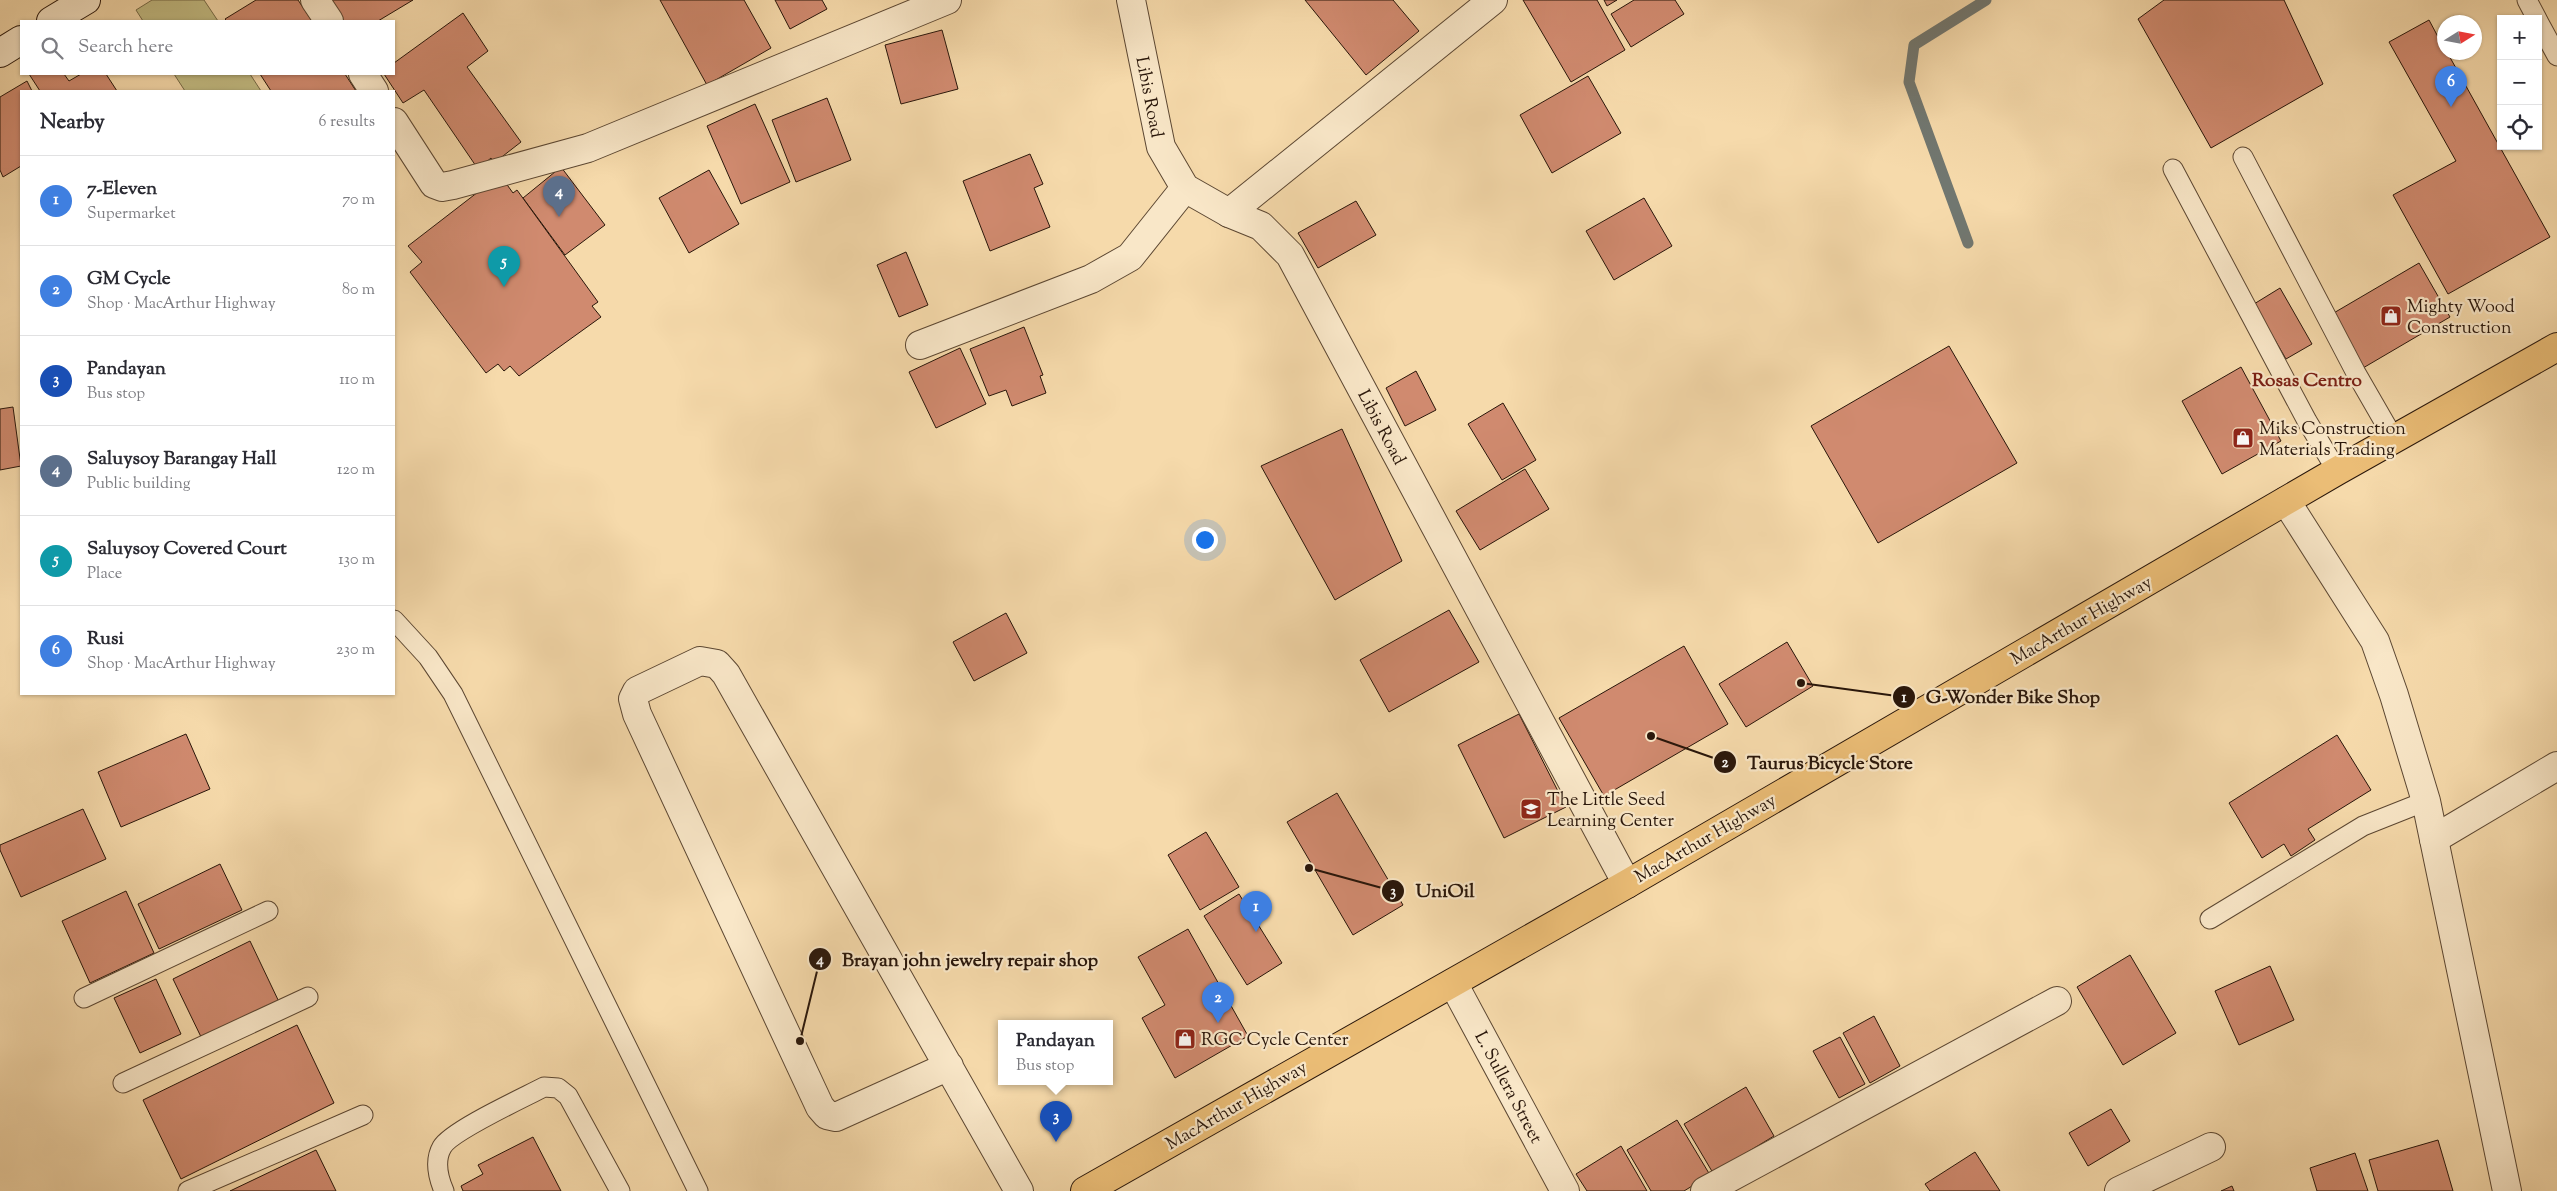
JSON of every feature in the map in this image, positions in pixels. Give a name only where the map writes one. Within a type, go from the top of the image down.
[{"type":"highway","name":"MacArthur Highway","points":[[1085,1191],[1627,884],[2337,470],[2557,347]]},
{"type":"street","points":[[53,20],[86,0]]},
{"type":"street","points":[[315,0],[328,20]]},
{"type":"street","points":[[395,124],[434,184],[442,187],[453,185],[588,148],[947,0]]},
{"type":"street","name":"Libis Road","points":[[1131,0],[1161,147],[1185,188],[1229,213],[1260,226],[1290,255],[1627,884]]},
{"type":"street","points":[[1229,213],[1493,0]]},
{"type":"street","points":[[0,53],[20,41]]},
{"type":"street","points":[[364,75],[373,90]]},
{"type":"street","points":[[920,345],[1091,279],[1115,266],[1130,256],[1185,188]]},
{"type":"street","points":[[2286,501],[2375,641],[2394,695],[2426,801],[2507,1191]]},
{"type":"street","points":[[948,1066],[836,1117],[826,1115],[820,1107],[637,714],[633,699],[637,692],[700,661],[717,664],[726,674],[1019,1191]]},
{"type":"street","points":[[2434,839],[2557,766]]},
{"type":"street","name":"L. Sullera Street","points":[[1453,983],[1565,1191]]},
{"type":"street","points":[[1705,1191],[2057,1001]]},
{"type":"street","points":[[2119,1191],[2211,1147]]},
{"type":"lane","points":[[2527,0],[2535,15]]},
{"type":"lane","points":[[2542,28],[2557,56]]},
{"type":"lane","points":[[2243,158],[2356,373],[2394,439]]},
{"type":"lane","points":[[2173,169],[2308,421],[2337,470]]},
{"type":"lane","points":[[395,621],[428,657],[453,694],[698,1191]]},
{"type":"lane","points":[[2210,919],[2363,826],[2426,801]]},
{"type":"lane","points":[[84,998],[268,911]]},
{"type":"lane","points":[[123,1083],[308,997]]},
{"type":"lane","points":[[444,1191],[438,1173],[438,1157],[443,1145],[458,1133],[544,1087],[558,1088],[568,1096],[620,1191]]},
{"type":"lane","points":[[188,1191],[363,1115]]},
{"type":"shaded area","points":[[152,0],[204,0],[217,20],[142,20],[136,10]]},
{"type":"shaded area","points":[[175,75],[251,75],[260,90],[184,90]]},
{"type":"building","points":[[256,0],[298,0],[311,20],[226,20]]},
{"type":"building","points":[[326,0],[413,0],[380,20],[338,20]]},
{"type":"building","points":[[660,0],[744,0],[771,48],[707,85]]},
{"type":"building","points":[[775,0],[822,0],[827,9],[790,29]]},
{"type":"building","points":[[1305,0],[1393,0],[1419,31],[1366,75]]},
{"type":"building","points":[[1523,0],[1597,0],[1625,50],[1571,82]]},
{"type":"building","points":[[1604,0],[1617,0],[1607,6]]},
{"type":"building","points":[[1634,0],[1675,0],[1684,14],[1631,47],[1611,14]]},
{"type":"building","points":[[2164,0],[2284,0],[2323,84],[2211,148],[2138,19]]},
{"type":"building","points":[[463,13],[488,51],[467,67],[521,142],[494,163],[491,158],[478,169],[424,90],[403,103],[385,75],[395,75],[395,62]]},
{"type":"building","points":[[2429,20],[2437,35],[2437,60],[2451,60],[2497,142],[2497,150],[2502,150],[2550,237],[2448,294],[2393,195],[2456,161],[2389,42]]},
{"type":"building","points":[[942,30],[958,89],[901,104],[885,45]]},
{"type":"building","points":[[30,75],[65,75],[69,81],[79,75],[107,75],[116,90],[39,90]]},
{"type":"building","points":[[261,75],[346,75],[355,90],[270,90]]},
{"type":"building","points":[[1588,76],[1621,133],[1552,173],[1520,115]]},
{"type":"building","points":[[27,81],[32,90],[20,90],[20,167],[3,177],[0,170],[0,97]]},
{"type":"building","points":[[827,98],[851,160],[796,182],[772,120]]},
{"type":"building","points":[[755,104],[790,182],[741,204],[707,126]]},
{"type":"building","points":[[1030,154],[1043,184],[1034,188],[1050,227],[990,251],[963,181]]},
{"type":"building","points":[[561,167],[605,225],[565,255],[523,198]]},
{"type":"building","points":[[709,170],[739,224],[689,253],[659,198]]},
{"type":"building","points":[[500,175],[513,193],[517,190],[598,302],[592,306],[601,317],[519,376],[510,366],[504,371],[498,364],[486,373],[410,272],[422,262],[408,246]]},
{"type":"building","points":[[1644,198],[1672,246],[1614,280],[1586,231]]},
{"type":"building","points":[[1356,201],[1376,235],[1318,268],[1298,233]]},
{"type":"building","points":[[906,252],[928,305],[899,317],[877,265]]},
{"type":"building","name":"Mighty Wood Construction","points":[[2419,263],[2450,317],[2363,368],[2332,314]]},
{"type":"building","points":[[2280,288],[2312,344],[2286,359],[2254,304]]},
{"type":"building","points":[[1024,327],[1043,375],[1040,376],[1046,393],[1012,406],[1006,390],[989,396],[970,349]]},
{"type":"building","points":[[1949,346],[2017,463],[1878,543],[1811,426]]},
{"type":"building","points":[[960,348],[986,404],[936,428],[909,372]]},
{"type":"building","points":[[2241,367],[2281,441],[2222,474],[2182,401]]},
{"type":"building","points":[[1416,371],[1436,410],[1405,426],[1386,388]]},
{"type":"building","points":[[1503,403],[1536,460],[1502,480],[1468,424]]},
{"type":"building","points":[[13,407],[20,466],[0,470],[0,409]]},
{"type":"building","points":[[1342,429],[1402,561],[1335,600],[1261,466]]},
{"type":"building","points":[[1525,469],[1549,509],[1480,550],[1456,511]]},
{"type":"building","points":[[1449,610],[1479,662],[1389,712],[1360,660]]},
{"type":"building","points":[[1006,613],[1027,653],[974,681],[953,642]]},
{"type":"building","points":[[1787,642],[1813,686],[1746,727],[1719,684]]},
{"type":"building","points":[[1684,646],[1728,724],[1604,796],[1559,718]]},
{"type":"building","points":[[1519,714],[1566,807],[1504,838],[1458,745]]},
{"type":"building","points":[[186,734],[210,789],[121,827],[98,772]]},
{"type":"building","points":[[2337,735],[2371,790],[2308,829],[2315,840],[2291,856],[2284,844],[2262,858],[2229,803]]},
{"type":"building","points":[[1337,793],[1403,905],[1353,935],[1287,822]]},
{"type":"building","points":[[83,809],[106,859],[21,897],[0,850],[0,845]]},
{"type":"building","points":[[1206,832],[1239,887],[1200,910],[1168,855]]},
{"type":"building","points":[[220,864],[242,910],[159,949],[138,904]]},
{"type":"building","points":[[126,891],[154,953],[90,983],[62,921]]},
{"type":"building","points":[[1239,894],[1282,963],[1247,985],[1204,916]]},
{"type":"building","points":[[1188,929],[1248,1036],[1175,1078],[1142,1018],[1165,1005],[1138,957]]},
{"type":"building","points":[[250,941],[280,1004],[203,1041],[173,979]]},
{"type":"building","points":[[2130,955],[2176,1033],[2123,1065],[2077,987]]},
{"type":"building","points":[[2270,966],[2294,1020],[2239,1045],[2215,991]]},
{"type":"building","points":[[156,979],[181,1034],[140,1053],[114,998]]},
{"type":"building","points":[[1874,1016],[1900,1066],[1870,1083],[1843,1033]]},
{"type":"building","points":[[297,1025],[334,1103],[181,1179],[143,1100]]},
{"type":"building","points":[[1840,1037],[1865,1084],[1839,1098],[1813,1051]]},
{"type":"building","points":[[1746,1087],[1774,1136],[1713,1173],[1684,1124]]},
{"type":"building","points":[[2111,1109],[2130,1141],[2088,1166],[2069,1133]]},
{"type":"building","points":[[1677,1120],[1710,1175],[1684,1191],[1651,1191],[1627,1150]]},
{"type":"building","points":[[533,1137],[561,1191],[463,1191],[461,1186],[483,1174],[478,1165]]},
{"type":"building","points":[[2438,1140],[2453,1191],[2378,1191],[2369,1160]]},
{"type":"building","points":[[1621,1146],[1647,1191],[1587,1191],[1576,1174]]},
{"type":"building","points":[[316,1150],[336,1191],[230,1191]]},
{"type":"building","points":[[1975,1152],[2000,1191],[1930,1191],[1925,1184]]},
{"type":"building","points":[[2355,1153],[2368,1191],[2317,1191],[2310,1168]]},
{"type":"building","points":[[2232,1186],[2234,1191],[2221,1191]]},
{"type":"waterway","points":[[1968,243],[1909,82],[1914,45],[1986,0]]},
{"type":"place","name":"Rusi","points":[[2451,107]]},
{"type":"place","name":"Saluysoy Barangay Hall","points":[[559,217]]},
{"type":"place","name":"Saluysoy Covered Court","points":[[504,287]]},
{"type":"place","name":"Mighty Wood Construction","points":[[2391,316]]},
{"type":"place","name":"Miks Construction Materials Trading","points":[[2243,438]]},
{"type":"place","name":"G-Wonder Bike Shop","points":[[1801,683]]},
{"type":"place","name":"Taurus Bicycle Store","points":[[1651,736]]},
{"type":"place","name":"The Little Seed Learning Center","points":[[1531,809]]},
{"type":"place","name":"UniOil","points":[[1309,868]]},
{"type":"place","name":"7-Eleven","points":[[1256,932]]},
{"type":"place","name":"GM Cycle","points":[[1218,1023]]},
{"type":"place","name":"RGC Cycle Center","points":[[1185,1039]]},
{"type":"place","name":"Brayan john jewelry repair shop","points":[[800,1041]]},
{"type":"place","name":"Pandayan","points":[[1056,1142]]},
{"type":"district","name":"Rosas Centro","points":[[2307,379]]}]
